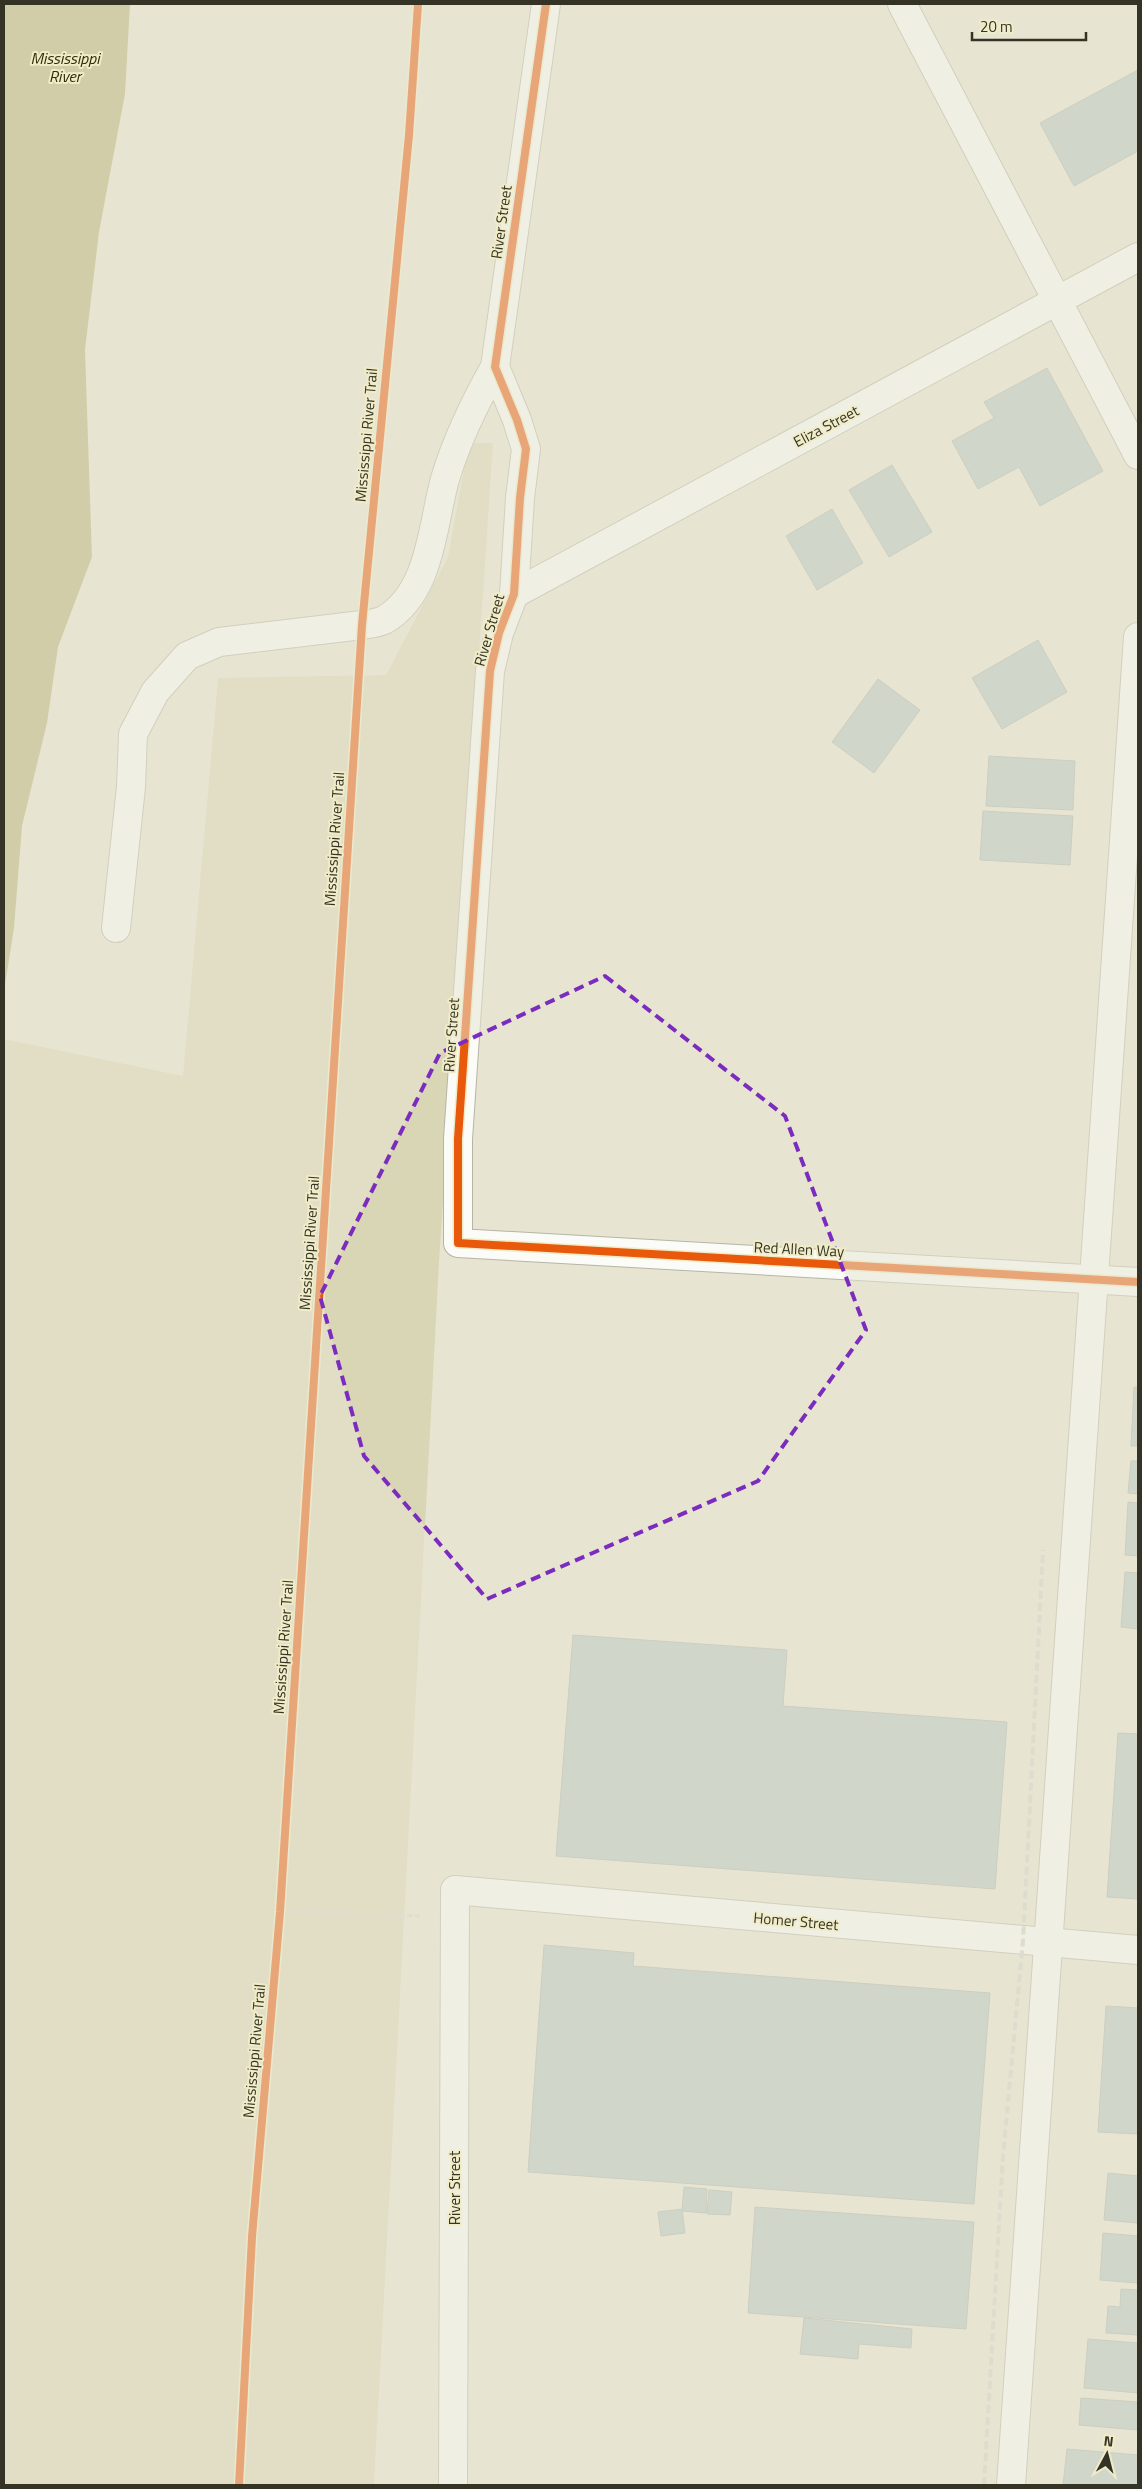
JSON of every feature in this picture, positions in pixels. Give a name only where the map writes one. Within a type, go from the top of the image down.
[{"type":"street","name":"River Street","points":[[458,1243],[458,1139],[490,671],[499,633],[514,594],[520,498],[526,449],[517,420],[495,368],[546,4]]},
{"type":"street","points":[[902,4],[1138,455]]},
{"type":"street","name":"Eliza Street","points":[[514,594],[1138,257]]},
{"type":"street","points":[[116,928],[131,787],[133,734],[155,692],[187,656],[219,642],[362,625],[383,620],[401,607],[416,586],[429,549],[445,479],[469,412],[495,368]]},
{"type":"street","points":[[1011,2485],[1049,1944],[1092,1279],[1138,637]]},
{"type":"street","name":"Red Allen Way","points":[[458,1243],[1138,1282]]},
{"type":"street","name":"River Street","points":[[453,2485],[455,1890]]},
{"type":"street","name":"Homer Street","points":[[455,1890],[1049,1944],[1138,1950]]},
{"type":"path","points":[[280,1912],[419,1917],[455,1890]]},
{"type":"path","points":[[279,1922],[280,1902]]},
{"type":"highlighted area","points":[[605,976],[785,1116],[866,1330],[758,1481],[487,1599],[364,1456],[320,1296],[440,1053]]},
{"type":"shaded area","points":[[473,443],[493,443],[439,1262],[374,2485],[4,2485],[4,1039],[183,1076],[218,678],[386,675],[448,557],[465,464]]},
{"type":"water","name":"Mississippi River","points":[[4,4],[130,4],[125,94],[99,232],[85,350],[92,557],[58,647],[47,723],[22,826],[14,928],[4,991]]},
{"type":"building","points":[[1138,70],[1138,151],[1074,186],[1040,123]]},
{"type":"building","points":[[1047,368],[1103,471],[1040,506],[1019,467],[978,489],[952,441],[994,418],[984,402]]},
{"type":"building","points":[[892,465],[932,532],[889,557],[849,490]]},
{"type":"building","points":[[832,509],[863,563],[817,590],[786,536]]},
{"type":"building","points":[[1038,640],[1067,692],[1002,729],[972,678]]},
{"type":"building","points":[[878,679],[920,710],[874,773],[832,742]]},
{"type":"building","points":[[989,756],[1075,761],[1073,810],[986,806]]},
{"type":"building","points":[[983,811],[1073,816],[1070,865],[980,860]]},
{"type":"building","points":[[1134,1387],[1138,1387],[1138,1446],[1131,1446]]},
{"type":"building","points":[[1131,1461],[1138,1461],[1138,1494],[1128,1493]]},
{"type":"building","points":[[1128,1502],[1138,1503],[1138,1556],[1125,1555]]},
{"type":"building","points":[[1125,1572],[1138,1573],[1138,1629],[1121,1627]]},
{"type":"building","points":[[573,1635],[787,1650],[783,1706],[1007,1722],[995,1889],[556,1856]]},
{"type":"building","points":[[1118,1733],[1138,1734],[1138,1899],[1107,1897]]},
{"type":"building","points":[[544,1945],[634,1953],[633,1966],[990,1993],[974,2204],[528,2172]]},
{"type":"building","points":[[1106,2006],[1138,2008],[1138,2134],[1098,2132]]},
{"type":"building","points":[[1108,2173],[1138,2176],[1138,2223],[1104,2220]]},
{"type":"building","points":[[684,2187],[707,2189],[706,2213],[682,2211]]},
{"type":"building","points":[[709,2190],[732,2192],[730,2215],[707,2214]]},
{"type":"building","points":[[755,2207],[974,2222],[966,2329],[748,2313]]},
{"type":"building","points":[[682,2209],[685,2233],[661,2236],[658,2212]]},
{"type":"building","points":[[1103,2233],[1138,2236],[1138,2283],[1100,2280]]},
{"type":"building","points":[[1121,2289],[1138,2290],[1138,2335],[1106,2333],[1108,2306],[1120,2307]]},
{"type":"building","points":[[804,2318],[912,2329],[911,2348],[859,2344],[858,2359],[800,2354]]},
{"type":"building","points":[[1088,2339],[1138,2343],[1138,2393],[1084,2388]]},
{"type":"building","points":[[1081,2398],[1138,2402],[1138,2430],[1079,2425]]},
{"type":"building","points":[[1067,2449],[1138,2455],[1138,2485],[1063,2485]]},
{"type":"railway","points":[[984,2485],[1003,2156],[1023,1941],[1043,1550]]},
{"type":"cycle path","name":"Mississippi River Trail","points":[[239,2485],[252,2237],[280,1912],[362,625],[409,135],[418,4]]},
{"type":"cycle path","points":[[546,4],[495,367],[517,420],[526,449],[520,498],[514,594],[499,633],[490,671],[458,1139],[458,1243],[1138,1282]]}]
